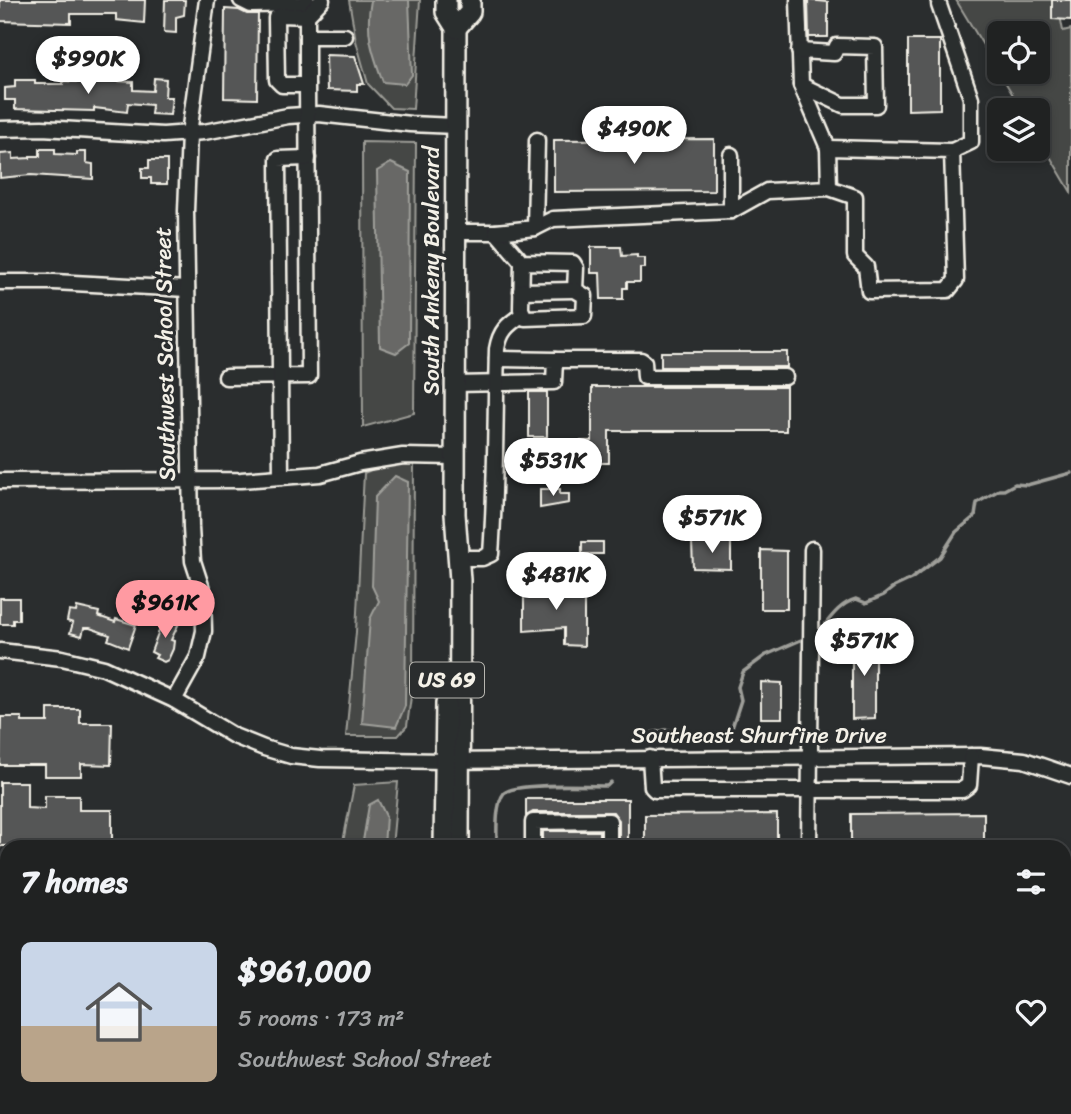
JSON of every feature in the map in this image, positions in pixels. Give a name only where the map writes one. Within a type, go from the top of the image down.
[{"type":"main road","name":"South Ankeny Boulevard","points":[[445,840],[452,760],[460,580],[455,513],[456,28],[446,12],[446,0]]},
{"type":"main road","name":"South Ankeny Boulevard","points":[[456,28],[470,12],[470,0]]},
{"type":"main road","name":"South Ankeny Boulevard","points":[[455,513],[448,587],[452,760],[458,840]]},
{"type":"street","name":"Southwest School Street","points":[[174,700],[198,657],[204,631],[203,592],[193,561],[186,211],[189,134],[207,0]]},
{"type":"street","points":[[241,0],[251,5],[307,7]]},
{"type":"street","points":[[307,85],[282,85],[277,80],[276,18],[322,0]]},
{"type":"street","points":[[798,0],[801,85],[828,148],[829,188]]},
{"type":"street","points":[[828,148],[952,151],[971,142],[971,98],[939,5]]},
{"type":"street","points":[[226,377],[309,376],[307,7]]},
{"type":"street","points":[[307,36],[345,36]]},
{"type":"street","points":[[799,51],[834,52],[837,46],[875,47],[876,105],[843,105],[801,85]]},
{"type":"street","points":[[0,129],[42,128],[189,134],[288,116],[308,115],[455,125]]},
{"type":"street","points":[[535,228],[537,140]]},
{"type":"street","points":[[455,232],[535,228],[553,219],[730,211],[767,191],[829,188],[855,197],[855,256],[866,267],[869,290],[948,290],[956,281],[952,151]]},
{"type":"street","points":[[730,155],[730,211]]},
{"type":"street","points":[[281,478],[278,159],[308,158]]},
{"type":"street","points":[[496,232],[522,262],[522,315]]},
{"type":"street","points":[[522,262],[573,263],[576,268],[575,290]]},
{"type":"street","points":[[0,282],[187,289]]},
{"type":"street","points":[[521,291],[575,290],[585,296],[584,316],[525,318],[522,315]]},
{"type":"street","points":[[458,558],[482,558],[491,554],[493,488],[497,467],[496,383],[499,336],[505,326],[522,315]]},
{"type":"street","points":[[497,359],[641,360],[644,362],[645,377],[785,377]]},
{"type":"street","points":[[455,384],[552,383],[555,360]]},
{"type":"street","points":[[0,481],[281,478],[320,474],[360,463],[403,456],[455,457]]},
{"type":"street","points":[[809,840],[811,549]]},
{"type":"street","name":"Southeast Shurfine Drive","points":[[0,651],[62,658],[104,668],[174,700],[234,736],[291,756],[331,760],[971,756],[1024,760],[1071,776]]},
{"type":"street","points":[[650,758],[652,787],[655,790],[962,790],[969,785],[971,756]]},
{"type":"street","points":[[533,840],[533,822],[609,821],[609,840]]},
{"type":"shaded area","points":[[349,0],[420,0],[413,109],[391,108],[368,84],[356,41]]},
{"type":"shaded area","points":[[371,0],[409,0],[412,75],[405,84],[383,82],[371,42]]},
{"type":"shaded area","points":[[956,0],[1057,0],[1063,31],[1071,29],[1071,192],[1050,156],[1050,98],[1015,98],[1006,84],[1050,84],[1050,21],[987,21],[987,52]]},
{"type":"shaded area","points":[[362,142],[416,143],[414,413],[363,427]]},
{"type":"shaded area","points":[[391,163],[410,172],[409,343],[396,353],[380,347],[377,171]]},
{"type":"shaded area","points":[[394,460],[414,460],[413,682],[407,726],[398,736],[346,736],[356,632],[364,473]]},
{"type":"shaded area","points":[[395,476],[408,482],[405,706],[396,727],[362,723],[370,619],[379,601],[372,586],[375,497]]},
{"type":"shaded area","points":[[398,782],[393,840],[343,840],[354,785]]},
{"type":"shaded area","points":[[378,800],[386,816],[384,840],[363,840],[369,805]]},
{"type":"building","points":[[0,0],[145,0],[144,23],[116,20],[116,14],[71,14],[71,23],[0,21]]},
{"type":"building","points":[[165,0],[185,0],[184,15],[176,17],[176,33],[164,32]]},
{"type":"building","points":[[808,0],[828,2],[828,37],[809,37]]},
{"type":"building","points":[[1052,0],[1071,0],[1071,20],[1052,19]]},
{"type":"building","points":[[225,9],[258,14],[257,99],[224,98]]},
{"type":"building","points":[[908,40],[940,40],[940,109],[908,110]]},
{"type":"building","points":[[326,55],[355,56],[364,84],[357,84],[357,91],[327,90]]},
{"type":"building","points":[[154,78],[166,79],[165,97],[172,97],[170,115],[151,114],[152,105],[128,103],[127,112],[94,108],[94,111],[15,109],[15,100],[5,100],[5,88],[15,87],[15,80],[35,80],[35,84],[63,84],[63,81],[98,83],[98,80],[133,82],[133,90],[153,91]]},
{"type":"building","points":[[714,139],[714,191],[554,192],[554,140]]},
{"type":"building","points":[[40,149],[55,149],[55,154],[77,155],[77,152],[86,152],[86,163],[93,164],[93,179],[31,175],[0,178],[0,154],[13,153],[13,159],[30,158],[40,156]]},
{"type":"building","points":[[149,160],[167,160],[167,184],[151,184],[151,178],[142,178],[142,168],[149,168]]},
{"type":"building","points":[[591,247],[621,247],[622,256],[637,255],[637,258],[645,258],[645,268],[640,268],[640,282],[627,282],[627,288],[623,288],[623,299],[601,299],[600,273],[591,273]]},
{"type":"building","points":[[661,352],[787,352],[787,367],[661,367]]},
{"type":"building","points":[[592,387],[786,387],[786,431],[609,431],[609,463],[554,463],[554,468],[545,468],[545,463],[541,463],[540,441],[592,441]]},
{"type":"building","points":[[529,392],[547,392],[547,437],[529,437]]},
{"type":"building","points":[[540,489],[560,489],[560,494],[569,494],[569,503],[540,508]]},
{"type":"building","points":[[582,542],[603,542],[603,554],[582,554]]},
{"type":"building","points":[[692,542],[731,542],[731,569],[693,568]]},
{"type":"building","points":[[761,550],[787,551],[787,609],[761,609]]},
{"type":"building","points":[[524,586],[584,589],[584,646],[564,645],[564,628],[524,631]]},
{"type":"building","points":[[0,598],[19,598],[19,620],[13,620],[13,624],[0,624]]},
{"type":"building","points":[[77,607],[99,612],[98,616],[115,622],[116,619],[136,625],[128,648],[108,640],[110,635],[90,628],[84,628],[82,636],[70,633],[73,623],[67,621],[69,611],[76,612]]},
{"type":"building","points":[[164,617],[179,623],[171,640],[174,641],[173,649],[168,660],[164,662],[155,658],[157,655],[151,652]]},
{"type":"building","points":[[879,639],[879,651],[875,651],[875,718],[852,719],[852,640]]},
{"type":"building","points":[[761,682],[782,683],[782,718],[761,718]]},
{"type":"building","points":[[48,709],[80,709],[80,723],[112,723],[111,765],[81,764],[81,776],[45,776],[45,765],[0,765],[1,717],[22,717],[22,722],[48,722]]},
{"type":"building","points":[[0,782],[27,782],[27,808],[45,809],[45,796],[79,796],[79,810],[112,810],[112,840],[0,840]]},
{"type":"building","points":[[526,799],[628,799],[628,840],[619,840],[619,820],[613,812],[533,812],[526,816]]},
{"type":"building","points":[[984,813],[984,840],[851,840],[851,814]]},
{"type":"building","points":[[777,814],[777,840],[645,840],[645,815]]},
{"type":"building","points":[[543,831],[599,831],[599,840],[543,840]]},
{"type":"waterway","points":[[824,626],[846,603],[856,599],[866,603],[884,595],[940,557],[956,532],[975,516],[977,503],[1015,484],[1027,485],[1071,473]]},
{"type":"waterway","points":[[635,736],[666,730],[714,735],[731,731],[741,700],[738,687],[743,672],[766,655],[801,640]]},
{"type":"waterway","points":[[497,840],[498,811],[504,793],[522,787],[607,786],[611,782]]}]
